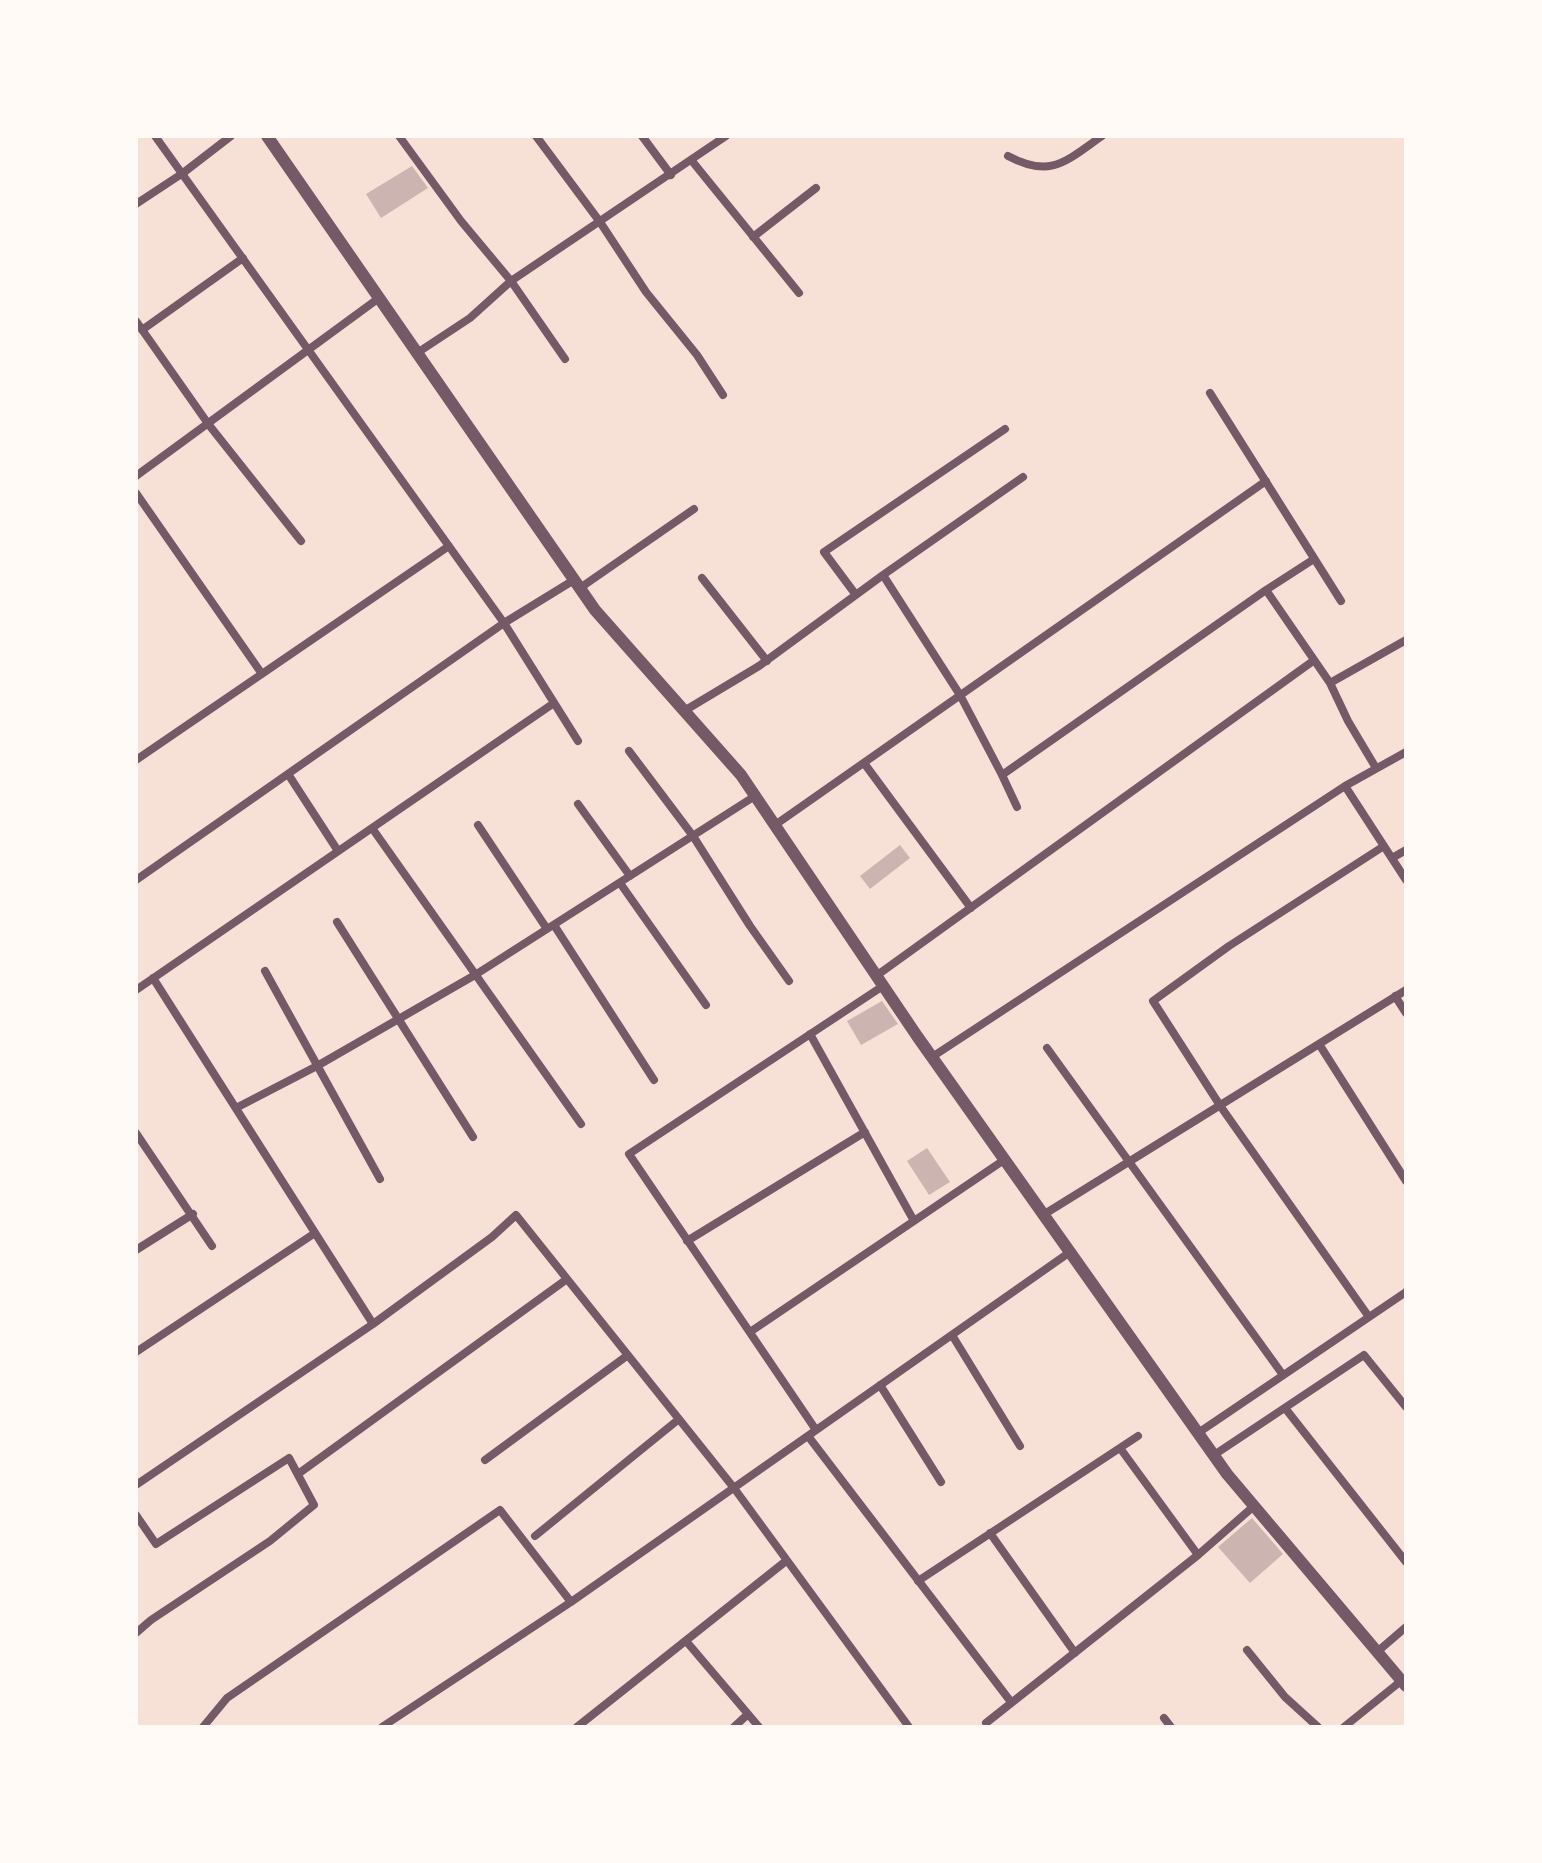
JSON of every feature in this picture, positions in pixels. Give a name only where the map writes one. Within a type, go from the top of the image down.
[{"type":"street","points":[[155,136],[504,623],[578,741]]},
{"type":"street","points":[[136,204],[231,136]]},
{"type":"street","points":[[267,136],[595,610],[741,775],[932,1057],[1214,1455],[1404,1684],[1344,1727]]},
{"type":"street","points":[[399,136],[461,221],[511,281],[565,359]]},
{"type":"street","points":[[536,136],[723,395]]},
{"type":"street","points":[[642,136],[671,175]]},
{"type":"street","points":[[417,353],[470,318],[511,281],[726,136]]},
{"type":"street","points":[[1008,156],[1025,165],[1045,168],[1060,165],[1102,136]]},
{"type":"street","points":[[692,161],[799,293]]},
{"type":"street","points":[[753,237],[816,188]]},
{"type":"street","points":[[142,330],[243,258]]},
{"type":"street","points":[[136,476],[379,298]]},
{"type":"street","points":[[136,321],[209,425],[301,541]]},
{"type":"street","points":[[1210,393],[1341,601]]},
{"type":"street","points":[[856,595],[824,552],[1005,429]]},
{"type":"street","points":[[684,711],[767,661],[1023,477]]},
{"type":"street","points":[[775,825],[1266,481]]},
{"type":"street","points":[[136,493],[262,674]]},
{"type":"street","points":[[136,880],[504,623],[577,584],[694,509]]},
{"type":"street","points":[[136,760],[449,546]]},
{"type":"street","points":[[1002,775],[1314,559]]},
{"type":"street","points":[[883,575],[960,695],[1017,807]]},
{"type":"street","points":[[702,578],[767,661]]},
{"type":"street","points":[[1266,590],[1330,683],[1376,768]]},
{"type":"street","points":[[1330,683],[1406,640]]},
{"type":"street","points":[[1011,1702],[918,1581],[812,1433],[750,1332],[629,1154],[810,1034],[971,908],[1313,661]]},
{"type":"street","points":[[136,990],[554,703]]},
{"type":"street","points":[[629,751],[693,836],[789,981]]},
{"type":"street","points":[[932,1057],[1345,786],[1406,752]]},
{"type":"street","points":[[864,763],[971,908]]},
{"type":"street","points":[[288,774],[338,851]]},
{"type":"street","points":[[1345,786],[1406,880]]},
{"type":"street","points":[[236,1108],[317,1066],[475,975],[755,796]]},
{"type":"street","points":[[578,804],[630,876]]},
{"type":"street","points":[[478,825],[654,1080]]},
{"type":"street","points":[[372,828],[581,1124]]},
{"type":"street","points":[[1369,1317],[1221,1107],[1153,1001],[1229,946],[1384,846]]},
{"type":"street","points":[[1392,858],[1406,850]]},
{"type":"street","points":[[620,883],[706,1005]]},
{"type":"street","points":[[337,922],[473,1137]]},
{"type":"street","points":[[265,971],[380,1179]]},
{"type":"street","points":[[153,978],[373,1324]]},
{"type":"street","points":[[1043,1215],[1406,990]]},
{"type":"street","points":[[1395,996],[1406,1013]]},
{"type":"street","points":[[810,1034],[914,1221]]},
{"type":"street","points":[[1319,1044],[1406,1181]]},
{"type":"street","points":[[1047,1048],[1283,1375]]},
{"type":"street","points":[[687,1241],[865,1132]]},
{"type":"street","points":[[136,1133],[212,1246]]},
{"type":"street","points":[[750,1332],[1004,1160]]},
{"type":"street","points":[[136,1250],[193,1214]]},
{"type":"street","points":[[136,1485],[227,1420],[373,1324],[492,1237],[516,1215],[734,1488],[909,1727]]},
{"type":"street","points":[[136,1352],[315,1233]]},
{"type":"street","points":[[382,1727],[571,1602],[1070,1252]]},
{"type":"street","points":[[298,1474],[567,1279]]},
{"type":"street","points":[[1198,1433],[1406,1292]]},
{"type":"street","points":[[952,1335],[1020,1446]]},
{"type":"street","points":[[485,1460],[628,1355]]},
{"type":"street","points":[[1214,1455],[1364,1355],[1406,1407]]},
{"type":"street","points":[[880,1385],[941,1482]]},
{"type":"street","points":[[1285,1408],[1406,1562]]},
{"type":"street","points":[[535,1536],[679,1419]]},
{"type":"street","points":[[918,1581],[1138,1436]]},
{"type":"street","points":[[1120,1448],[1198,1555]]},
{"type":"street","points":[[136,1515],[156,1544],[289,1458],[314,1505],[270,1541],[136,1633]]},
{"type":"street","points":[[986,1723],[1198,1555],[1254,1506]]},
{"type":"street","points":[[203,1727],[227,1698],[500,1510],[571,1602]]},
{"type":"street","points":[[990,1533],[1075,1653]]},
{"type":"street","points":[[577,1727],[786,1561]]},
{"type":"street","points":[[1377,1652],[1406,1627]]},
{"type":"street","points":[[686,1641],[759,1727]]},
{"type":"street","points":[[1247,1650],[1285,1697],[1318,1727]]},
{"type":"street","points":[[734,1727],[748,1714]]},
{"type":"street","points":[[1164,1718],[1171,1727]]},
{"type":"building","points":[[412,166],[428,188],[381,218],[366,194]]},
{"type":"building","points":[[900,845],[910,858],[870,889],[860,876]]},
{"type":"building","points":[[882,1001],[898,1024],[861,1045],[847,1021]]},
{"type":"building","points":[[927,1148],[950,1182],[929,1195],[907,1161]]},
{"type":"building","points":[[1252,1518],[1283,1554],[1250,1583],[1218,1547]]}]
